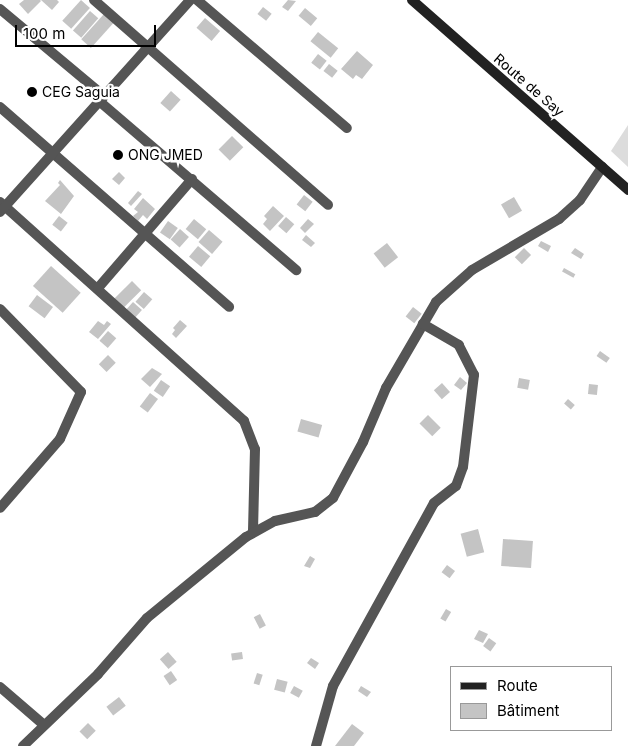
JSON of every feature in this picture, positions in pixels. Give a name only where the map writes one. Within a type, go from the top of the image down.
[{"type":"main road","name":"Route de Say","points":[[412,0],[628,190]]},
{"type":"street","points":[[94,0],[328,206]]},
{"type":"street","points":[[190,0],[2,206],[98,288],[244,421],[255,449],[253,532]]},
{"type":"street","points":[[198,0],[347,128]]},
{"type":"street","points":[[0,9],[296,270]]},
{"type":"street","points":[[0,107],[54,151],[230,308]]},
{"type":"street","points":[[23,746],[98,674],[147,618],[253,532],[275,521],[315,512],[333,498],[363,442],[386,388],[436,302],[472,270],[559,219],[580,200],[602,167]]},
{"type":"street","points":[[98,288],[192,179]]},
{"type":"street","points":[[0,309],[81,392],[60,439],[0,508]]},
{"type":"street","points":[[316,746],[333,686],[434,504],[456,486],[463,467],[474,375],[459,345],[423,324]]},
{"type":"street","points":[[0,687],[44,726]]},
{"type":"shaded area","points":[[628,125],[628,167],[611,151]]},
{"type":"building","points":[[24,0],[41,1],[28,14],[19,4]]},
{"type":"building","points":[[41,0],[57,0],[59,2],[52,10]]},
{"type":"building","points":[[81,0],[90,8],[71,29],[62,21]]},
{"type":"building","points":[[288,0],[296,1],[288,11],[282,7]]},
{"type":"building","points":[[263,7],[272,14],[266,21],[257,14]]},
{"type":"building","points":[[305,8],[317,18],[311,26],[299,16]]},
{"type":"building","points":[[90,11],[98,18],[81,38],[73,31]]},
{"type":"building","points":[[104,14],[114,23],[91,48],[81,39]]},
{"type":"building","points":[[205,18],[220,31],[212,41],[196,28]]},
{"type":"building","points":[[318,32],[338,48],[331,58],[310,41]]},
{"type":"building","points":[[357,51],[373,65],[362,79],[356,75],[353,79],[341,69]]},
{"type":"building","points":[[318,54],[327,61],[320,69],[311,63]]},
{"type":"building","points":[[329,64],[338,71],[332,78],[323,71]]},
{"type":"building","points":[[171,91],[181,100],[170,112],[160,103]]},
{"type":"building","points":[[232,136],[243,147],[230,161],[219,149]]},
{"type":"building","points":[[119,172],[125,178],[119,185],[112,179]]},
{"type":"building","points":[[60,180],[74,196],[61,214],[45,201],[60,185],[58,183]]},
{"type":"building","points":[[138,191],[142,194],[131,206],[128,203]]},
{"type":"building","points":[[304,195],[313,202],[305,211],[297,204]]},
{"type":"building","points":[[514,197],[522,211],[509,218],[501,204]]},
{"type":"building","points":[[143,198],[155,209],[147,219],[143,215],[138,221],[133,216],[138,212],[134,209]]},
{"type":"building","points":[[273,206],[284,216],[270,231],[263,224],[267,219],[264,216]]},
{"type":"building","points":[[59,216],[68,223],[61,231],[52,225]]},
{"type":"building","points":[[286,217],[294,224],[286,233],[278,226]]},
{"type":"building","points":[[194,219],[206,229],[198,239],[186,229]]},
{"type":"building","points":[[308,219],[314,224],[305,233],[300,228]]},
{"type":"building","points":[[168,221],[178,228],[170,239],[160,232]]},
{"type":"building","points":[[180,229],[189,237],[180,247],[171,239]]},
{"type":"building","points":[[209,230],[223,242],[212,254],[199,242]]},
{"type":"building","points":[[306,235],[315,243],[311,247],[302,240]]},
{"type":"building","points":[[541,241],[551,246],[548,252],[538,246]]},
{"type":"building","points":[[387,243],[398,257],[385,268],[374,253]]},
{"type":"building","points":[[198,246],[210,256],[201,267],[189,257]]},
{"type":"building","points":[[524,248],[531,255],[522,264],[515,257]]},
{"type":"building","points":[[575,248],[584,254],[581,259],[571,253]]},
{"type":"building","points":[[51,266],[81,293],[63,313],[33,286]]},
{"type":"building","points":[[564,268],[575,274],[573,278],[562,271]]},
{"type":"building","points":[[132,281],[141,290],[122,309],[113,300]]},
{"type":"building","points":[[144,292],[152,299],[144,309],[135,302]]},
{"type":"building","points":[[37,295],[53,307],[45,318],[29,306]]},
{"type":"building","points":[[133,302],[142,310],[133,320],[124,312]]},
{"type":"building","points":[[413,307],[422,314],[414,323],[406,316]]},
{"type":"building","points":[[180,320],[187,326],[176,338],[172,334],[175,330],[173,328]]},
{"type":"building","points":[[98,321],[104,325],[107,321],[111,324],[98,339],[89,332]]},
{"type":"building","points":[[108,331],[116,338],[108,348],[99,341]]},
{"type":"building","points":[[600,351],[610,358],[606,363],[597,356]]},
{"type":"building","points":[[108,355],[116,363],[107,372],[99,364]]},
{"type":"building","points":[[152,368],[162,374],[150,387],[141,379]]},
{"type":"building","points":[[460,377],[467,383],[461,390],[454,385]]},
{"type":"building","points":[[519,378],[530,380],[528,390],[517,388]]},
{"type":"building","points":[[161,380],[170,386],[163,397],[154,391]]},
{"type":"building","points":[[442,383],[450,392],[442,399],[434,390]]},
{"type":"building","points":[[589,384],[598,385],[597,395],[588,394]]},
{"type":"building","points":[[150,393],[158,399],[148,413],[140,407]]},
{"type":"building","points":[[568,399],[575,405],[571,409],[564,404]]},
{"type":"building","points":[[428,415],[441,428],[432,436],[420,423]]},
{"type":"building","points":[[301,419],[322,425],[319,438],[297,431]]},
{"type":"building","points":[[478,529],[484,552],[467,557],[461,534]]},
{"type":"building","points":[[503,539],[533,541],[531,568],[501,566]]},
{"type":"building","points":[[310,556],[315,559],[310,568],[304,566]]},
{"type":"building","points":[[447,565],[455,571],[450,578],[442,572]]},
{"type":"building","points":[[446,609],[451,612],[445,622],[440,618]]},
{"type":"building","points":[[260,614],[266,626],[260,629],[254,617]]},
{"type":"building","points":[[479,630],[488,634],[483,643],[474,639]]},
{"type":"building","points":[[489,638],[496,643],[490,651],[483,646]]},
{"type":"building","points":[[168,652],[177,662],[169,669],[160,659]]},
{"type":"building","points":[[242,652],[243,659],[232,660],[231,654]]},
{"type":"building","points":[[311,658],[319,663],[315,669],[307,663]]},
{"type":"building","points":[[171,671],[177,680],[170,685],[164,676]]},
{"type":"building","points":[[257,673],[263,675],[259,685],[254,683]]},
{"type":"building","points":[[277,679],[288,682],[285,692],[274,690]]},
{"type":"building","points":[[294,686],[303,691],[299,698],[290,693]]},
{"type":"building","points":[[361,686],[371,692],[367,697],[358,691]]},
{"type":"building","points":[[119,697],[126,706],[113,716],[106,707]]},
{"type":"building","points":[[88,723],[96,731],[87,739],[80,731]]},
{"type":"building","points":[[352,724],[364,733],[354,746],[335,746]]},
{"type":"place","name":"CEG Saguia","points":[[32,92]]},
{"type":"place","name":"ONG JMED","points":[[118,155]]}]
